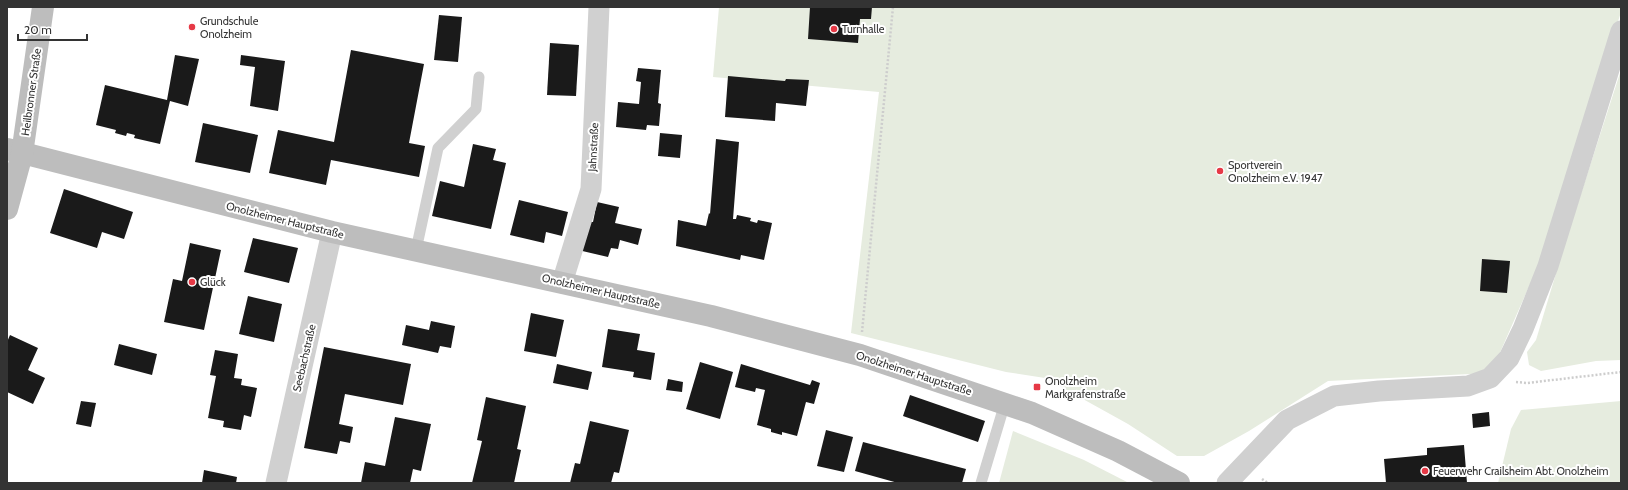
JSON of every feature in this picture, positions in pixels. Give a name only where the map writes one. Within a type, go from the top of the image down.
[{"type":"main road","name":"Heilbronner Straße","points":[[7,208],[15,152],[43,7]]},
{"type":"main road","name":"Onolzheimer Hauptstraße","points":[[15,152],[332,232],[711,316],[860,355],[1032,413],[1110,448],[1179,483]]},
{"type":"street","name":"Jahnstraße","points":[[562,283],[591,189],[599,7]]},
{"type":"street","points":[[1227,483],[1287,420],[1334,396],[1380,390],[1468,386],[1490,378],[1509,358],[1523,329],[1548,266],[1621,31]]},
{"type":"street","name":"Seebachstraße","points":[[280,482],[332,232]]},
{"type":"lane","points":[[416,250],[438,148],[476,109],[479,77]]},
{"type":"lane","points":[[981,483],[1005,403]]},
{"type":"path","points":[[860,355],[894,7]]},
{"type":"path","points":[[1490,378],[1527,383],[1621,372]]},
{"type":"shaded area","name":"Sportverein Onolzheim e.V. 1947","points":[[719,7],[1621,7],[1621,12],[1545,250],[1491,373],[1328,381],[1249,431],[1204,456],[1177,456],[1128,424],[1045,378],[1006,372],[851,333],[879,92],[713,77]]},
{"type":"shaded area","points":[[1621,70],[1621,360],[1596,361],[1541,371],[1529,365],[1527,352],[1536,340],[1566,240]]},
{"type":"shaded area","points":[[1621,401],[1621,483],[1498,483],[1511,429],[1521,410]]},
{"type":"shaded area","points":[[1013,431],[1084,460],[1129,483],[999,483]]},
{"type":"building","name":"Turnhalle","points":[[810,7],[872,7],[871,19],[860,19],[858,43],[808,39]]},
{"type":"building","points":[[439,15],[462,17],[458,62],[434,60]]},
{"type":"building","points":[[550,43],[579,45],[576,96],[547,95]]},
{"type":"building","points":[[351,50],[424,64],[409,143],[425,146],[419,177],[331,160],[326,185],[269,173],[278,130],[334,142]]},
{"type":"building","points":[[175,55],[199,59],[188,106],[170,101],[160,144],[134,138],[135,135],[127,133],[126,136],[115,133],[116,130],[96,125],[105,85],[167,100]]},
{"type":"building","points":[[241,55],[285,61],[278,111],[250,106],[255,67],[240,65]]},
{"type":"building","points":[[638,68],[661,70],[658,103],[661,104],[659,126],[647,125],[646,130],[616,127],[618,102],[639,104],[641,82],[636,81]]},
{"type":"building","points":[[728,76],[785,81],[786,79],[809,80],[806,106],[776,103],[775,121],[725,117]]},
{"type":"building","points":[[203,123],[258,135],[250,173],[195,162]]},
{"type":"building","points":[[660,133],[682,135],[680,158],[658,156]]},
{"type":"building","points":[[716,139],[739,142],[733,219],[736,219],[737,215],[751,218],[750,221],[757,223],[758,220],[772,223],[764,260],[741,255],[740,260],[676,246],[678,220],[706,226],[709,213],[710,214]]},
{"type":"building","points":[[473,144],[496,149],[493,160],[506,163],[491,229],[432,216],[440,181],[464,187]]},
{"type":"building","points":[[64,189],[133,212],[124,239],[102,232],[97,248],[50,233]]},
{"type":"building","points":[[519,200],[568,212],[562,236],[546,232],[544,243],[510,235]]},
{"type":"building","points":[[597,202],[619,207],[615,223],[642,229],[638,245],[620,240],[618,249],[611,248],[608,257],[578,250],[585,221],[593,222]]},
{"type":"building","points":[[253,238],[298,248],[289,283],[244,272]]},
{"type":"building","points":[[190,243],[221,250],[204,330],[164,322],[173,279],[182,281]]},
{"type":"building","points":[[1482,259],[1510,261],[1507,293],[1480,291]]},
{"type":"building","points":[[248,296],[282,304],[274,342],[239,334]]},
{"type":"building","points":[[531,313],[564,320],[556,357],[524,351]]},
{"type":"building","points":[[431,321],[455,326],[451,348],[440,346],[438,353],[402,345],[406,325],[429,330]]},
{"type":"building","points":[[608,329],[640,334],[637,350],[655,353],[651,380],[633,377],[634,372],[602,367]]},
{"type":"building","points":[[10,335],[38,348],[28,370],[45,378],[33,404],[7,392],[7,342]]},
{"type":"building","points":[[119,344],[157,354],[152,375],[114,365]]},
{"type":"building","points":[[324,347],[411,364],[403,405],[345,394],[339,424],[353,427],[350,443],[340,441],[337,454],[304,448]]},
{"type":"building","points":[[215,350],[238,354],[234,378],[242,379],[241,385],[257,388],[251,417],[244,415],[241,430],[223,427],[224,421],[208,418],[216,376],[210,375]]},
{"type":"building","points":[[700,362],[733,372],[720,419],[686,409]]},
{"type":"building","points":[[557,364],[592,372],[588,390],[553,383]]},
{"type":"building","points":[[741,364],[810,385],[812,380],[820,383],[814,404],[806,402],[797,436],[782,432],[782,435],[771,432],[771,429],[757,425],[765,390],[756,388],[755,392],[735,387]]},
{"type":"building","points":[[668,379],[683,382],[682,392],[666,390]]},
{"type":"building","points":[[910,395],[985,421],[978,442],[903,416]]},
{"type":"building","points":[[486,397],[526,406],[517,449],[521,450],[514,483],[472,483],[482,441],[477,440]]},
{"type":"building","points":[[81,401],[96,403],[91,427],[76,424]]},
{"type":"building","points":[[1489,412],[1490,426],[1473,428],[1472,414]]},
{"type":"building","points":[[395,417],[431,424],[421,471],[413,469],[410,483],[361,483],[365,462],[385,466]]},
{"type":"building","points":[[590,421],[629,430],[619,473],[614,472],[611,483],[570,483],[575,463],[580,464]]},
{"type":"building","points":[[826,430],[853,437],[844,472],[817,466]]},
{"type":"building","points":[[863,442],[966,469],[962,483],[898,483],[855,471]]},
{"type":"building","name":"Feuerwehr Crailsheim Abt. Onolzheim","points":[[1464,445],[1467,483],[1386,483],[1384,459],[1427,455],[1427,448]]},
{"type":"building","points":[[204,470],[237,477],[236,483],[202,483]]},
{"type":"place","name":"Grundschule Onolzheim","points":[[192,27]]},
{"type":"place","name":"Turnhalle","points":[[834,29]]},
{"type":"place","name":"Sportverein Onolzheim e.V. 1947","points":[[1220,171]]},
{"type":"place","name":"Glück","points":[[192,282]]},
{"type":"place","name":"Onolzheim Markgrafenstraße","points":[[1037,387]]},
{"type":"place","name":"Feuerwehr Crailsheim Abt. Onolzheim","points":[[1425,471]]}]
